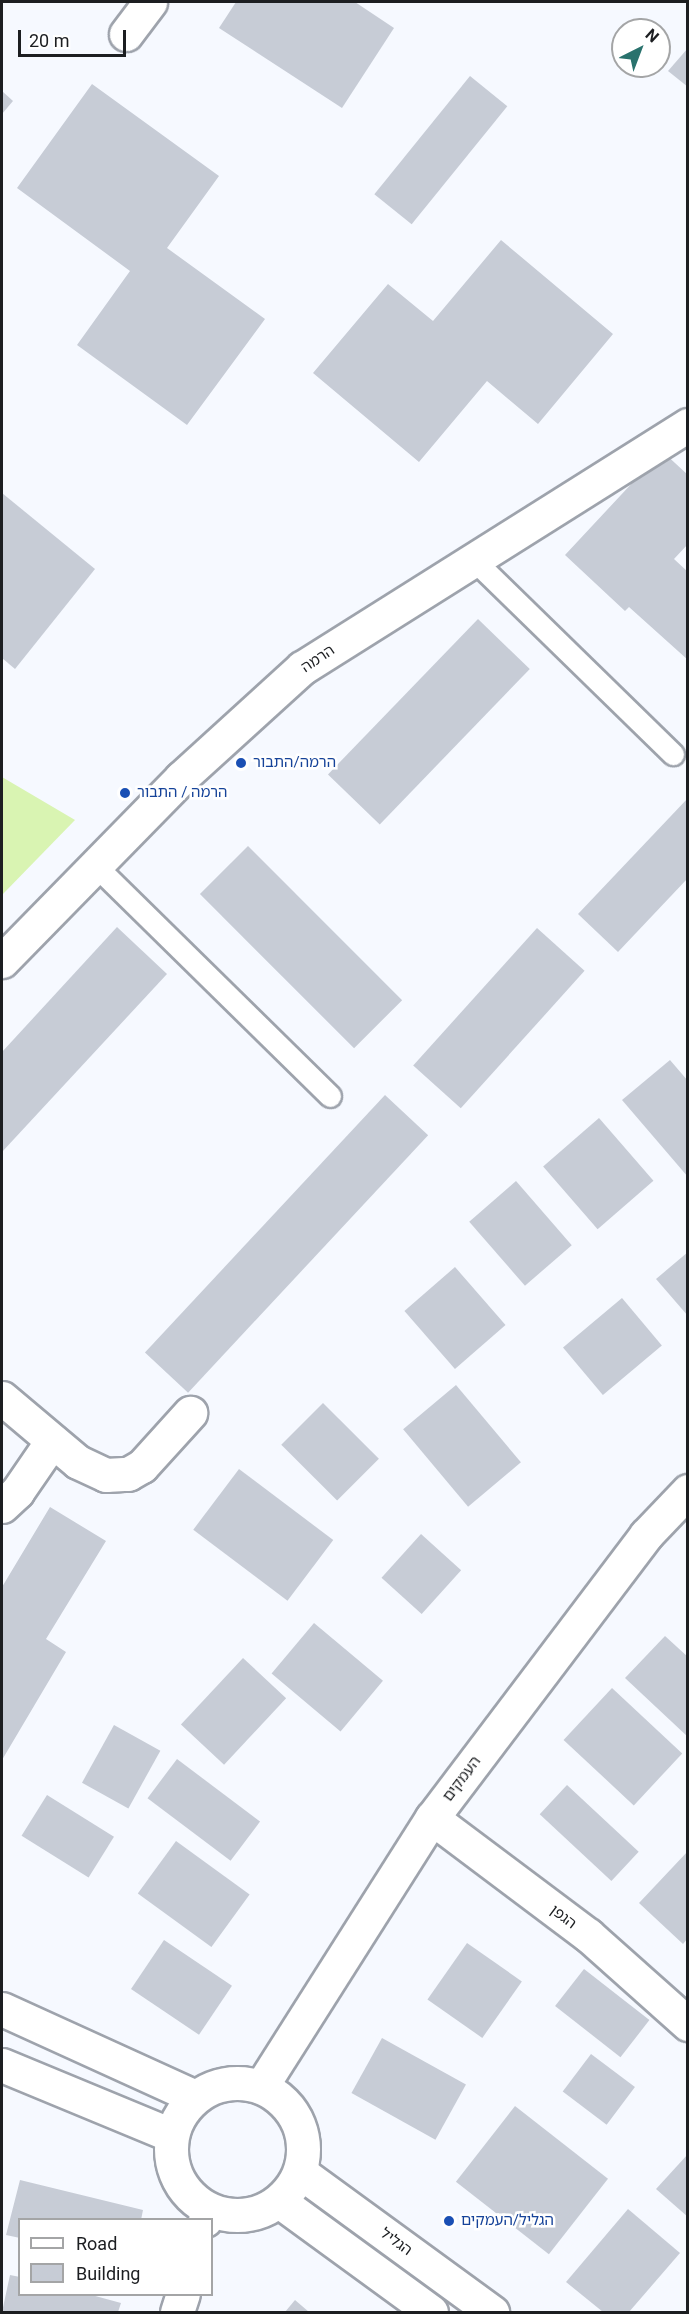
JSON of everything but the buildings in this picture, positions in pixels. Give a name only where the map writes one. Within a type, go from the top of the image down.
[{"type":"street","points":[[126,34],[150,2]]},
{"type":"street","name":"הרמה","points":[[2,961],[181,778],[302,668],[687,425]]},
{"type":"street","points":[[2,1398],[78,1462],[106,1475],[128,1474],[161,1449],[190,1413]]},
{"type":"street","points":[[2,1506],[17,1492],[52,1442]]},
{"type":"street","name":"העמקים","points":[[261,2087],[432,1818],[645,1535],[687,1491]]},
{"type":"street","name":"הגפן","points":[[432,1818],[588,1935],[687,2024]]},
{"type":"street","points":[[2,2009],[193,2096]]},
{"type":"street","points":[[2,2065],[171,2135]]},
{"type":"street","points":[[238,2082],[261,2087],[282,2100],[296,2118],[303,2140],[300,2172],[279,2201],[254,2214],[207,2215],[177,2180],[170,2158],[171,2135],[193,2096],[215,2085],[238,2082]]},
{"type":"street","name":"הגליל","points":[[300,2172],[492,2313]]},
{"type":"street","points":[[279,2201],[431,2313]]},
{"type":"street","points":[[177,2313],[183,2296]]},
{"type":"lane","points":[[474,560],[673,754]]},
{"type":"lane","points":[[96,866],[330,1096]]},
{"type":"green space","points":[[2,777],[75,820],[2,895]]},
{"type":"place","name":"הרמה/התבור","points":[[241,763]]},
{"type":"place","name":"הרמה / התבור","points":[[125,793]]},
{"type":"place","name":"הגליל/העמקים","points":[[449,2221]]}]
